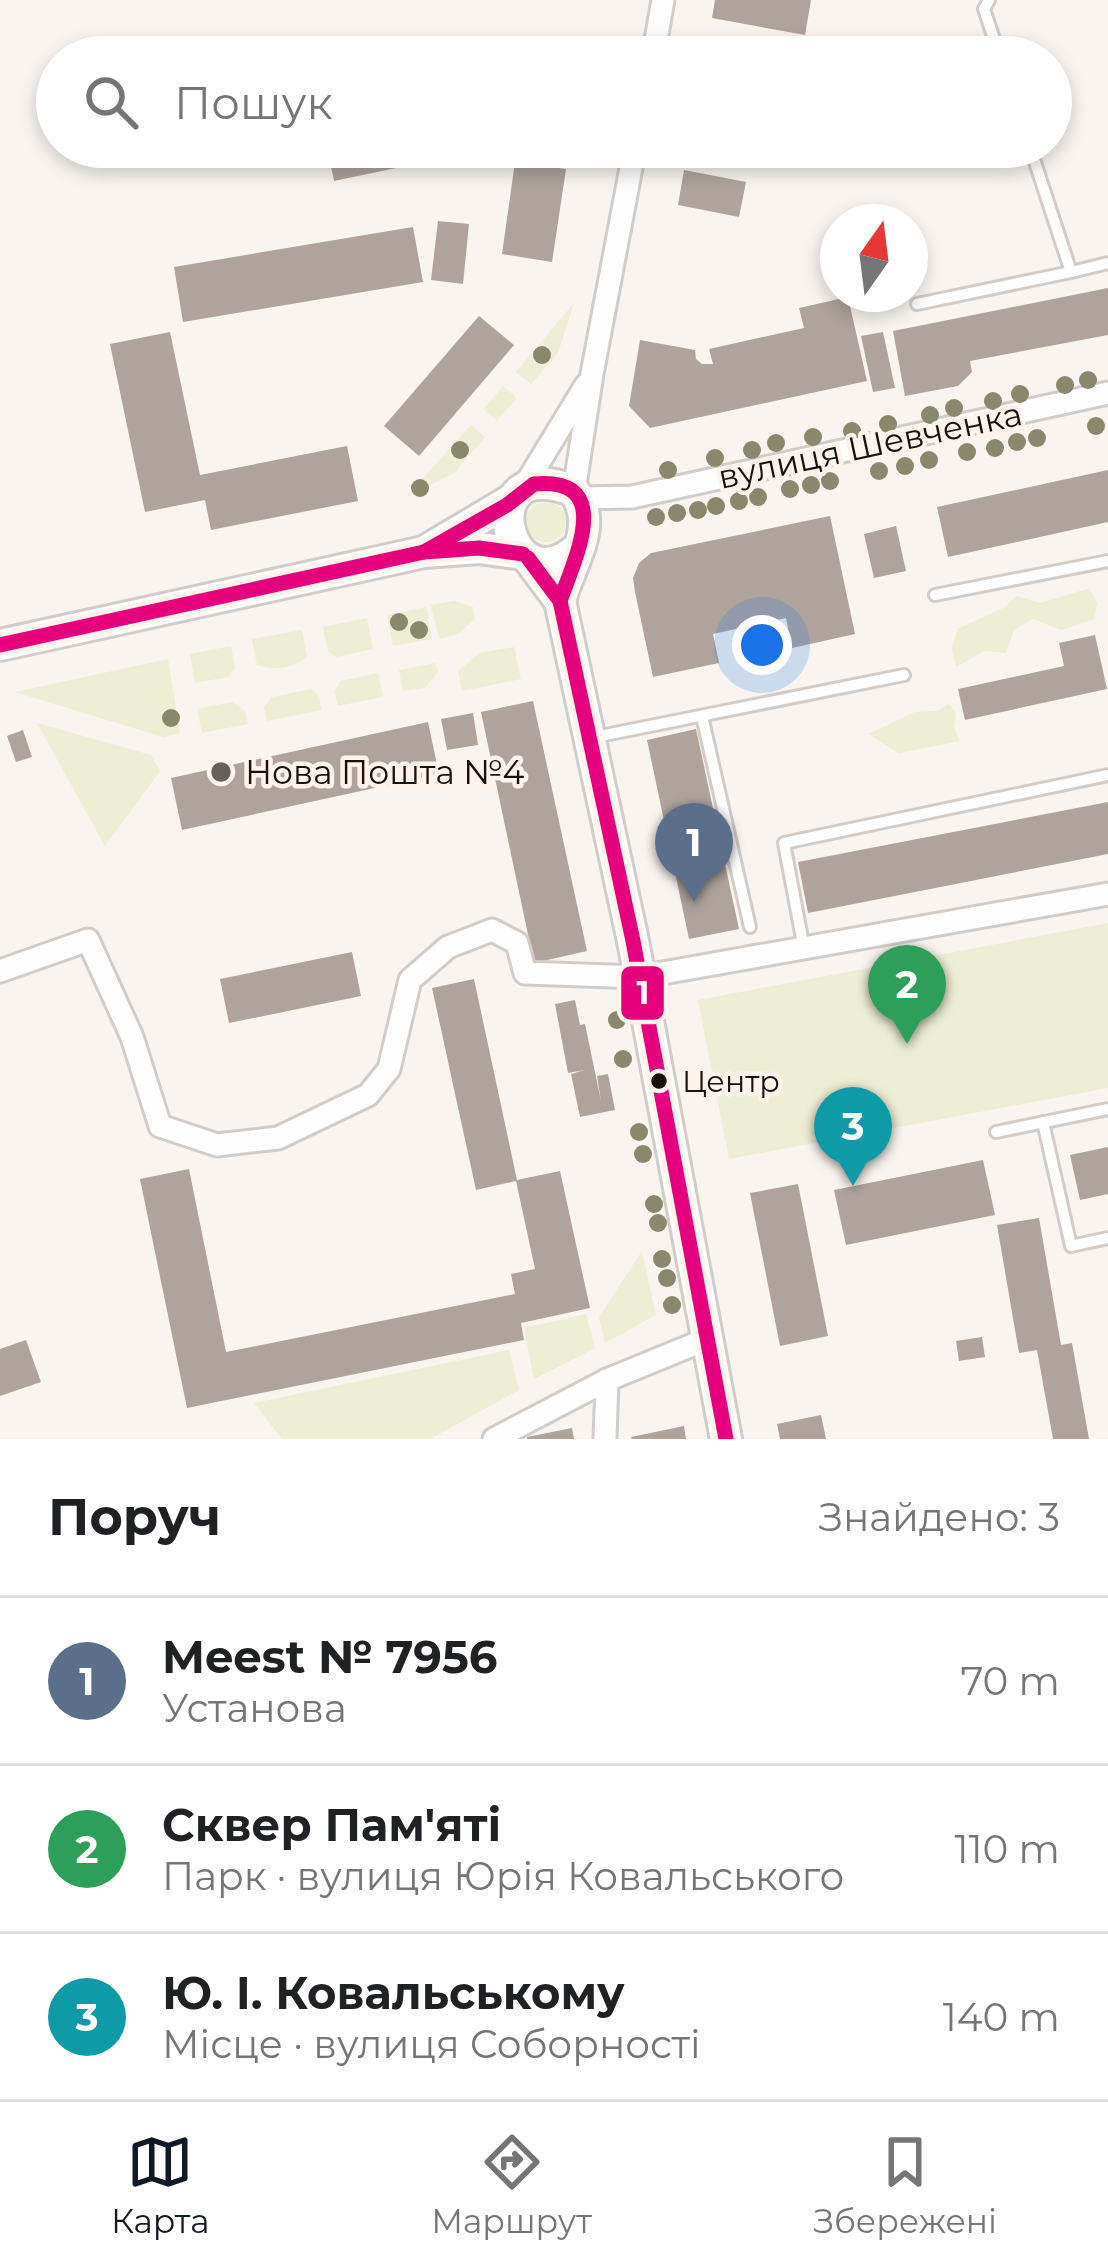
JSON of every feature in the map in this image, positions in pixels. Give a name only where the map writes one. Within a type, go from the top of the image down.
[{"type":"street","points":[[656,36],[663,0]]},
{"type":"street","points":[[560,601],[581,541],[585,510],[577,495],[592,374],[631,168]]},
{"type":"street","points":[[592,374],[518,494],[506,525],[510,538],[560,601],[640,977],[726,1439]]},
{"type":"street","name":"вулиця Шевченка","points":[[577,495],[632,497],[1108,393]]},
{"type":"street","points":[[424,552],[546,482],[577,495]]},
{"type":"street","name":"вулиця Шевченка","points":[[581,541],[632,497]]},
{"type":"street","points":[[0,645],[424,552],[479,548],[555,561],[581,541]]},
{"type":"street","points":[[0,971],[88,940],[132,1037],[160,1126],[217,1145],[278,1138],[368,1095],[389,1069],[410,980],[448,947],[492,930],[517,943],[525,974],[640,977],[1108,894]]},
{"type":"street","points":[[494,1439],[607,1380],[707,1339]]},
{"type":"street","points":[[605,1439],[607,1380]]},
{"type":"lane","points":[[989,0],[984,9],[993,36]]},
{"type":"lane","points":[[1037,168],[1072,272]]},
{"type":"lane","points":[[928,302],[1108,262]]},
{"type":"lane","points":[[935,595],[1108,561]]},
{"type":"lane","points":[[590,738],[904,675]]},
{"type":"lane","points":[[702,716],[750,926]]},
{"type":"lane","points":[[804,949],[784,843],[1108,775]]},
{"type":"lane","points":[[996,1132],[1108,1108]]},
{"type":"lane","points":[[1043,1122],[1071,1246],[1108,1238]]},
{"type":"green space","points":[[574,303],[558,353],[531,384],[516,372]]},
{"type":"green space","points":[[503,386],[517,398],[497,421],[483,409]]},
{"type":"green space","points":[[471,425],[485,437],[454,473],[406,497]]},
{"type":"green space","points":[[546,502],[560,508],[566,522],[560,536],[546,542],[532,536],[526,522],[532,508]]},
{"type":"green space","points":[[1090,588],[1097,603],[1094,619],[1061,630],[1033,619],[1014,630],[1006,653],[984,651],[956,667],[952,649],[957,629],[1003,608],[1017,596],[1040,603]]},
{"type":"green space","points":[[454,601],[473,607],[475,619],[458,634],[439,639],[431,605]]},
{"type":"green space","points":[[426,607],[432,639],[393,646],[387,615]]},
{"type":"green space","points":[[367,618],[373,649],[336,657],[328,651],[323,627]]},
{"type":"green space","points":[[302,630],[307,656],[302,660],[283,668],[257,665],[252,639]]},
{"type":"green space","points":[[231,646],[235,668],[228,677],[195,683],[190,654]]},
{"type":"green space","points":[[514,647],[521,679],[462,691],[458,671],[479,653]]},
{"type":"green space","points":[[168,659],[180,733],[163,737],[15,692]]},
{"type":"green space","points":[[436,663],[438,672],[425,688],[403,691],[399,670]]},
{"type":"green space","points":[[378,673],[383,697],[338,706],[334,691],[341,681]]},
{"type":"green space","points":[[311,689],[319,696],[322,710],[267,721],[264,707],[272,697]]},
{"type":"green space","points":[[232,702],[245,711],[248,724],[202,733],[197,709]]},
{"type":"green space","points":[[949,704],[956,713],[954,728],[960,741],[899,753],[868,734],[915,712],[937,711]]},
{"type":"green space","points":[[37,723],[151,755],[160,771],[105,846]]},
{"type":"green space","points":[[1108,923],[1108,1088],[729,1159],[698,1000]]},
{"type":"green space","points":[[642,1251],[656,1315],[605,1343],[599,1317]]},
{"type":"green space","points":[[586,1314],[595,1348],[534,1379],[524,1328]]},
{"type":"green space","points":[[509,1350],[519,1390],[430,1439],[282,1439],[254,1403]]},
{"type":"building","points":[[715,0],[811,0],[805,35],[712,18]]},
{"type":"building","points":[[331,168],[396,168],[334,181]]},
{"type":"building","points":[[514,168],[566,169],[552,262],[502,254]]},
{"type":"building","points":[[684,170],[746,182],[739,217],[678,205]]},
{"type":"building","points":[[438,221],[469,224],[463,284],[431,280]]},
{"type":"building","points":[[413,227],[423,282],[183,322],[174,267]]},
{"type":"building","points":[[1108,288],[1108,335],[970,361],[972,372],[958,386],[905,396],[893,331]]},
{"type":"building","points":[[820,303],[820,312],[851,312],[867,381],[650,428],[629,406],[640,340],[695,350],[702,364],[713,364],[709,349],[804,328],[799,308]]},
{"type":"building","points":[[479,316],[514,345],[419,456],[384,426]]},
{"type":"building","points":[[170,332],[200,475],[347,446],[358,501],[211,530],[205,500],[145,512],[110,344]]},
{"type":"building","points":[[883,332],[895,388],[873,392],[861,336]]},
{"type":"building","points":[[1108,470],[1108,522],[948,557],[937,507]]},
{"type":"building","points":[[830,516],[855,634],[792,648],[786,618],[713,634],[719,663],[653,677],[633,578],[639,563],[651,553]]},
{"type":"building","points":[[896,526],[906,571],[874,578],[864,534]]},
{"type":"building","points":[[1095,635],[1107,689],[965,720],[958,689],[1064,666],[1059,643]]},
{"type":"building","points":[[533,701],[587,951],[534,963],[481,712]]},
{"type":"building","points":[[473,713],[478,745],[447,750],[441,719]]},
{"type":"building","points":[[428,722],[439,774],[182,830],[171,778]]},
{"type":"building","points":[[696,729],[739,929],[689,939],[647,740]]},
{"type":"building","points":[[23,730],[32,757],[16,762],[7,736]]},
{"type":"building","points":[[1108,802],[1108,854],[808,913],[798,862]]},
{"type":"building","points":[[352,952],[361,996],[229,1023],[220,979]]},
{"type":"building","points":[[474,979],[517,1180],[560,1171],[590,1308],[521,1323],[524,1340],[187,1408],[140,1179],[189,1169],[226,1352],[515,1294],[511,1274],[535,1269],[516,1181],[476,1190],[432,988]]},
{"type":"building","points":[[575,1000],[580,1025],[585,1024],[601,1101],[597,1076],[608,1074],[615,1110],[580,1117],[571,1074],[584,1070],[568,1073],[555,1004]]},
{"type":"building","points":[[1108,1147],[1108,1194],[1080,1200],[1070,1155]]},
{"type":"building","points":[[983,1160],[995,1215],[846,1245],[834,1190]]},
{"type":"building","points":[[798,1184],[828,1336],[780,1346],[750,1193]]},
{"type":"building","points":[[1039,1218],[1061,1345],[1072,1343],[1089,1439],[1053,1439],[1037,1350],[1019,1353],[997,1225]]},
{"type":"building","points":[[982,1337],[985,1357],[959,1361],[956,1341]]},
{"type":"building","points":[[26,1340],[41,1382],[0,1396],[0,1349]]},
{"type":"building","points":[[821,1415],[826,1439],[780,1439],[777,1424]]},
{"type":"building","points":[[684,1426],[686,1439],[631,1437]]},
{"type":"building","points":[[572,1428],[574,1439],[527,1439],[527,1437]]},
{"type":"transit line","name":"1","points":[[424,552],[507,505],[534,484],[560,485],[575,493],[583,524],[560,601]]},
{"type":"transit line","name":"1","points":[[0,645],[424,552],[479,548],[523,554]]},
{"type":"transit line","name":"1","points":[[528,558],[560,601],[633,941],[726,1439]]},
{"type":"place","name":"Нова Пошта №4","points":[[221,772]]},
{"type":"place","name":"Meest № 7956","points":[[694,902]]},
{"type":"place","name":"Сквер Пам'яті","points":[[907,1044]]},
{"type":"place","name":"Центр","points":[[659,1081]]},
{"type":"place","name":"Ю. І. Ковальському","points":[[853,1186]]}]
